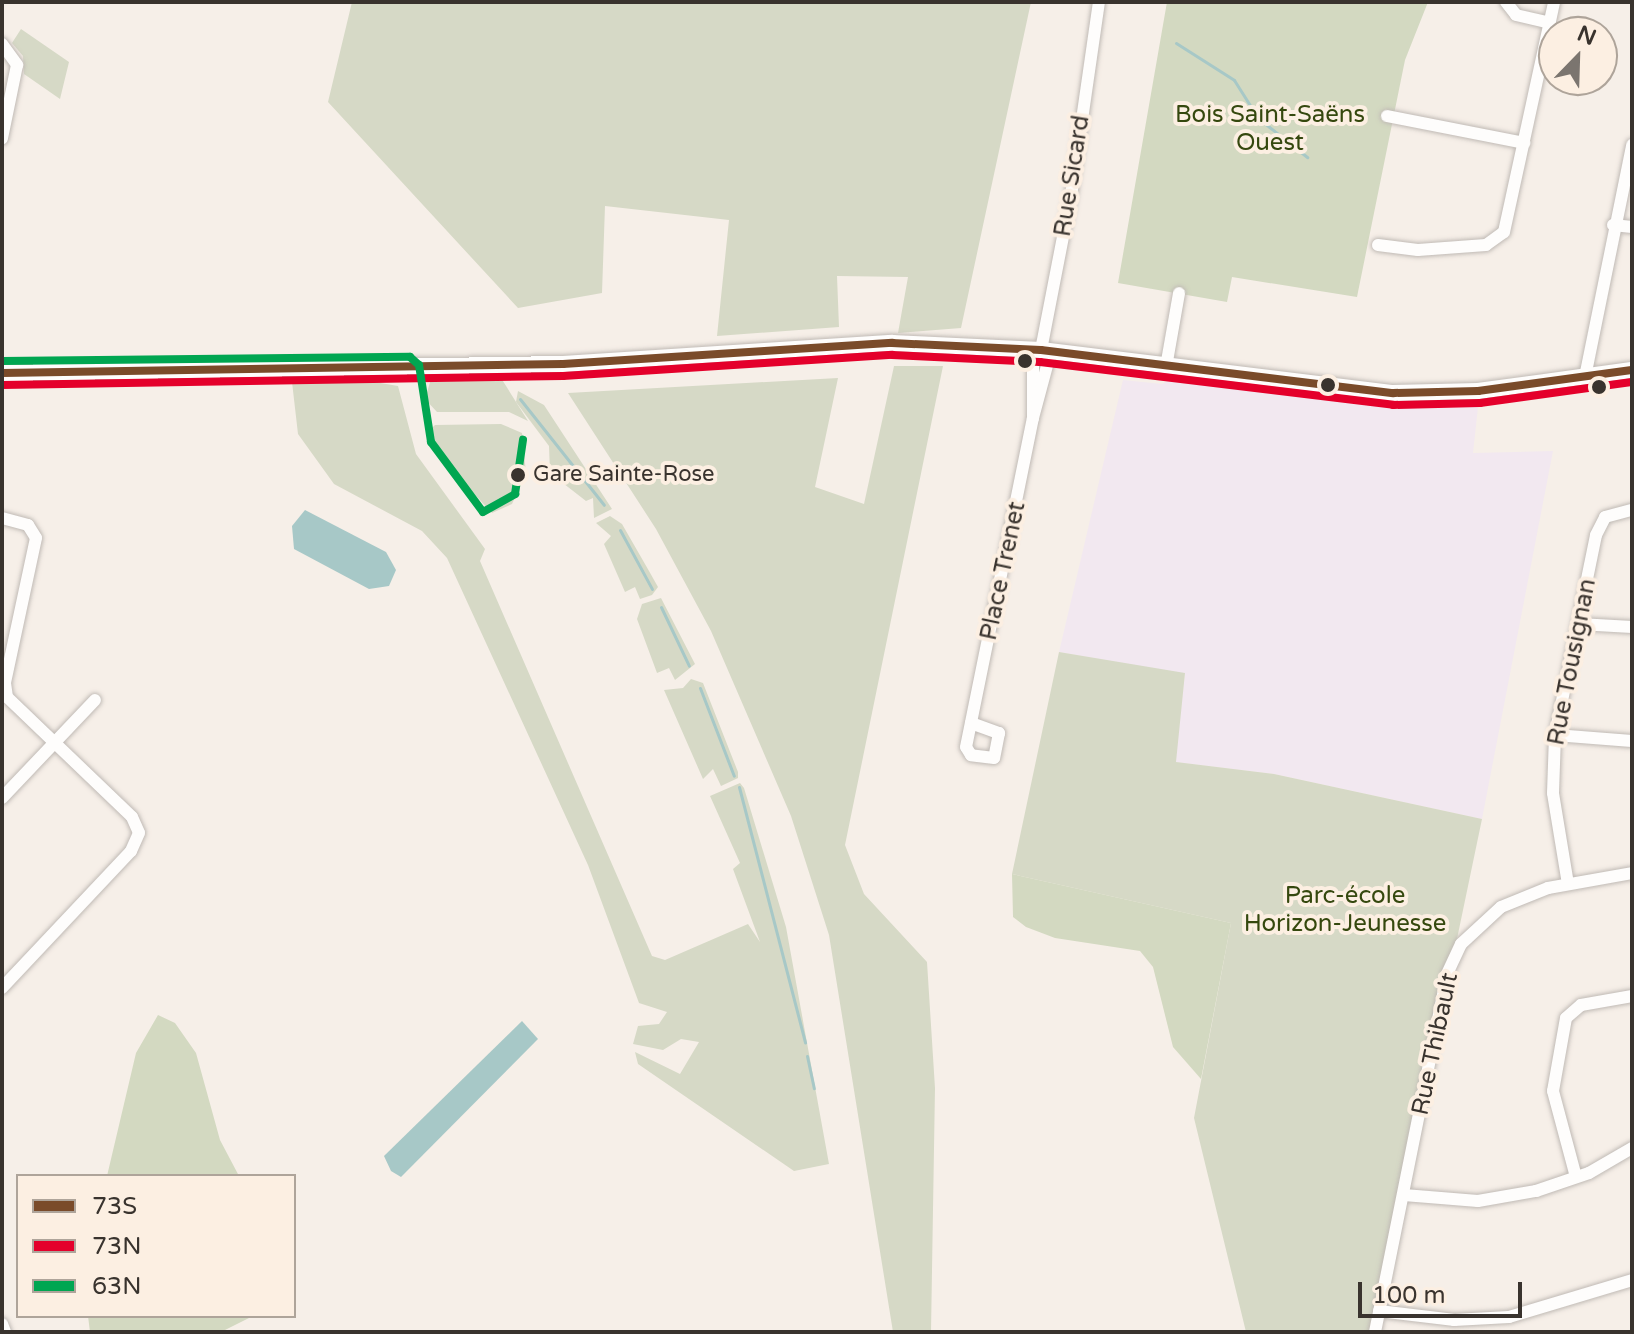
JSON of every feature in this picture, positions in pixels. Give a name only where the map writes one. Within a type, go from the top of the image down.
[{"type":"street","name":"Rue Sicard","points":[[1042,350],[1071,196],[1099,2]]},
{"type":"street","points":[[1506,2],[1516,15],[1538,20]]},
{"type":"street","points":[[2,44],[17,65],[2,138]]},
{"type":"street","points":[[1378,245],[1418,250],[1496,240],[1524,143],[1538,78]]},
{"type":"street","points":[[1387,116],[1524,143]]},
{"type":"street","points":[[1585,377],[1613,225],[1632,145]]},
{"type":"street","points":[[1613,225],[1632,227]]},
{"type":"street","points":[[1166,367],[1179,293]]},
{"type":"street","points":[[2,373],[563,364],[892,343],[1042,350],[1325,389],[1418,393],[1632,370]]},
{"type":"street","name":"Place Trenet","points":[[971,723],[1033,418],[1042,350]]},
{"type":"street","name":"Place Trenet","points":[[1033,418],[1042,350]]},
{"type":"street","name":"Rue Tousignan","points":[[1568,884],[1553,793],[1555,735],[1596,535],[1605,517],[1632,510]]},
{"type":"street","points":[[2,518],[28,525],[36,538],[6,693],[132,817],[138,837],[2,988]]},
{"type":"street","points":[[1579,624],[1632,627]]},
{"type":"street","points":[[2,798],[95,700]]},
{"type":"street","points":[[1555,735],[1632,741]]},
{"type":"street","name":"Rue Thibault","points":[[1375,1332],[1447,974],[1461,944],[1501,907],[1568,884],[1632,873]]},
{"type":"street","points":[[1576,1177],[1553,1091],[1566,1018],[1581,1005],[1632,996]]},
{"type":"street","points":[[1404,1195],[1478,1201],[1576,1177],[1632,1148]]},
{"type":"street","points":[[1379,1311],[1454,1320],[1509,1317],[1632,1280]]},
{"type":"street","points":[[2,1324],[5,1332]]},
{"type":"shaded area","points":[[1171,379],[1329,401],[1478,407],[1473,453],[1553,451],[1482,819],[1274,774],[1175,762],[1185,674],[1059,652],[1123,380],[1162,384]]},
{"type":"green space","points":[[352,2],[1031,2],[961,328],[898,333],[908,277],[837,276],[839,327],[717,336],[729,220],[605,206],[602,293],[518,308],[328,102]]},
{"type":"green space","name":"Bois Saint-Saëns Ouest","points":[[1167,2],[1428,2],[1405,60],[1357,297],[1232,277],[1227,302],[1118,283]]},
{"type":"green space","points":[[21,29],[69,62],[60,99],[24,74],[23,56],[12,43]]},
{"type":"green space","points":[[894,366],[943,366],[845,845],[864,894],[927,962],[935,1088],[931,1332],[893,1332],[829,935],[791,816],[711,631],[656,529],[568,393],[838,378],[815,487],[864,504]]},
{"type":"green space","points":[[501,378],[528,421],[509,412],[437,412],[425,399],[431,379]]},
{"type":"green space","points":[[357,379],[398,386],[416,454],[485,549],[480,561],[652,956],[665,960],[748,924],[760,942],[733,869],[740,863],[710,796],[740,783],[744,788],[786,927],[829,1164],[794,1171],[638,1064],[635,1052],[680,1074],[699,1042],[681,1039],[663,1050],[633,1044],[638,1026],[659,1024],[667,1012],[639,1003],[588,865],[447,558],[422,531],[334,484],[298,434],[292,382]]},
{"type":"green space","points":[[518,391],[544,405],[612,509],[594,518],[593,498],[586,501],[550,473],[549,446],[516,402]]},
{"type":"green space","points":[[501,424],[522,433],[526,473],[512,504],[492,513],[441,458],[428,432],[435,425]]},
{"type":"green space","points":[[610,516],[622,524],[658,587],[652,595],[640,599],[635,587],[625,592],[604,544],[611,536],[596,523]]},
{"type":"green space","points":[[661,598],[695,664],[675,680],[669,668],[657,673],[637,619],[642,604]]},
{"type":"green space","name":"Parc-école Horizon-Jeunesse","points":[[1059,652],[1185,673],[1176,762],[1274,774],[1482,819],[1375,1332],[1246,1332],[1194,1118],[1231,923],[1012,874]]},
{"type":"green space","points":[[691,679],[703,683],[738,772],[738,778],[721,786],[713,769],[703,779],[664,690],[683,688]]},
{"type":"green space","points":[[1012,874],[1231,923],[1201,1079],[1173,1047],[1153,967],[1140,951],[1055,938],[1026,927],[1013,917]]},
{"type":"green space","points":[[158,1015],[175,1023],[196,1053],[220,1140],[238,1174],[107,1174],[136,1053]]},
{"type":"green space","points":[[88,1318],[249,1318],[221,1332],[90,1332]]},
{"type":"water","points":[[305,510],[386,552],[396,570],[389,586],[369,589],[294,549],[292,526]]},
{"type":"water","points":[[522,1021],[538,1039],[401,1177],[391,1171],[384,1156]]},
{"type":"waterway","points":[[1176,43],[1234,80],[1258,118],[1307,157]]},
{"type":"waterway","points":[[520,399],[604,505]]},
{"type":"waterway","points":[[620,530],[652,589]]},
{"type":"waterway","points":[[661,607],[689,666]]},
{"type":"waterway","points":[[700,688],[734,776]]},
{"type":"waterway","points":[[739,787],[805,1043]]},
{"type":"waterway","points":[[807,1056],[814,1088]]},
{"type":"transit line","name":"73S","points":[[2,373],[563,364],[892,343],[1041,350],[1393,393],[1478,391],[1632,370]]},
{"type":"transit line","name":"73N","points":[[2,385],[563,376],[892,355],[1040,362],[1393,405],[1480,403],[1632,382]]},
{"type":"transit line","name":"63N","points":[[2,361],[410,357],[419,365],[431,442],[483,512],[515,494],[523,440]]},
{"type":"place","name":"Gare Sainte-Rose","points":[[518,475]]}]
